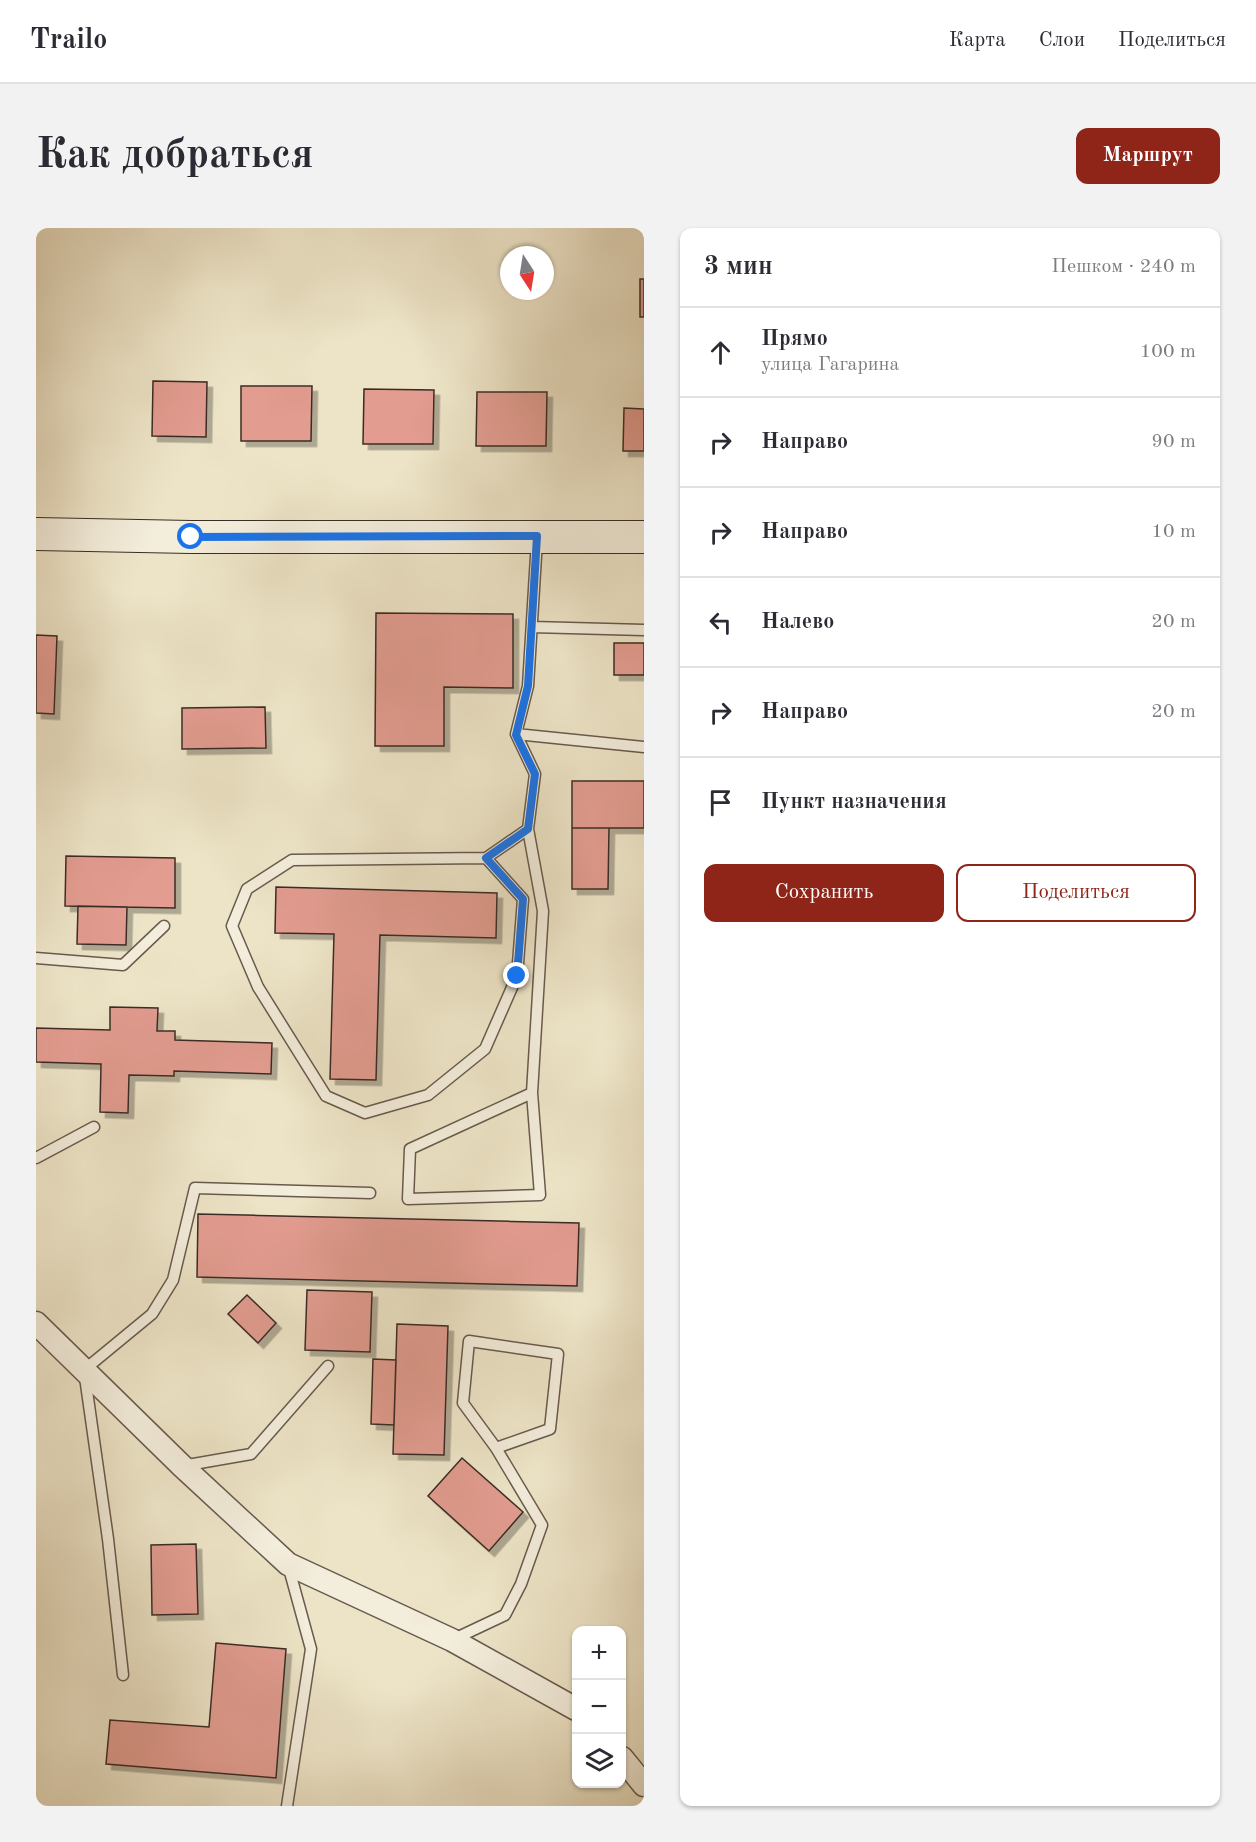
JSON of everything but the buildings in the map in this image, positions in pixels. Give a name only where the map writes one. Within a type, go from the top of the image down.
[{"type":"main road","points":[[36,534],[191,537],[644,537]]},
{"type":"street","points":[[36,1323],[182,1466],[288,1564],[452,1640],[572,1707]]},
{"type":"street","points":[[626,1764],[644,1785]]},
{"type":"lane","points":[[532,1093],[410,1149],[408,1199],[540,1196],[532,1093],[543,911],[528,829],[535,774],[516,735],[528,686],[537,536]]},
{"type":"lane","points":[[532,627],[644,630]]},
{"type":"lane","points":[[516,735],[644,747]]},
{"type":"lane","points":[[486,858],[523,899],[517,976],[485,1049],[428,1095],[364,1113],[326,1096],[258,987],[232,926],[247,889],[292,860],[486,858],[528,829]]},
{"type":"lane","points":[[36,958],[123,965],[164,926]]},
{"type":"lane","points":[[36,1158],[94,1127]]},
{"type":"lane","points":[[123,1676],[108,1539],[84,1370],[152,1314],[173,1280],[195,1188],[370,1192]]},
{"type":"lane","points":[[452,1640],[505,1616],[522,1584],[542,1525],[496,1448],[463,1403],[469,1341],[558,1354],[550,1429],[496,1448]]},
{"type":"lane","points":[[182,1466],[251,1454],[328,1366]]},
{"type":"lane","points":[[288,1564],[311,1649],[288,1806]]},
{"type":"route","points":[[191,537],[537,536],[528,686],[516,735],[535,774],[528,829],[486,858],[523,899],[517,976]]}]
